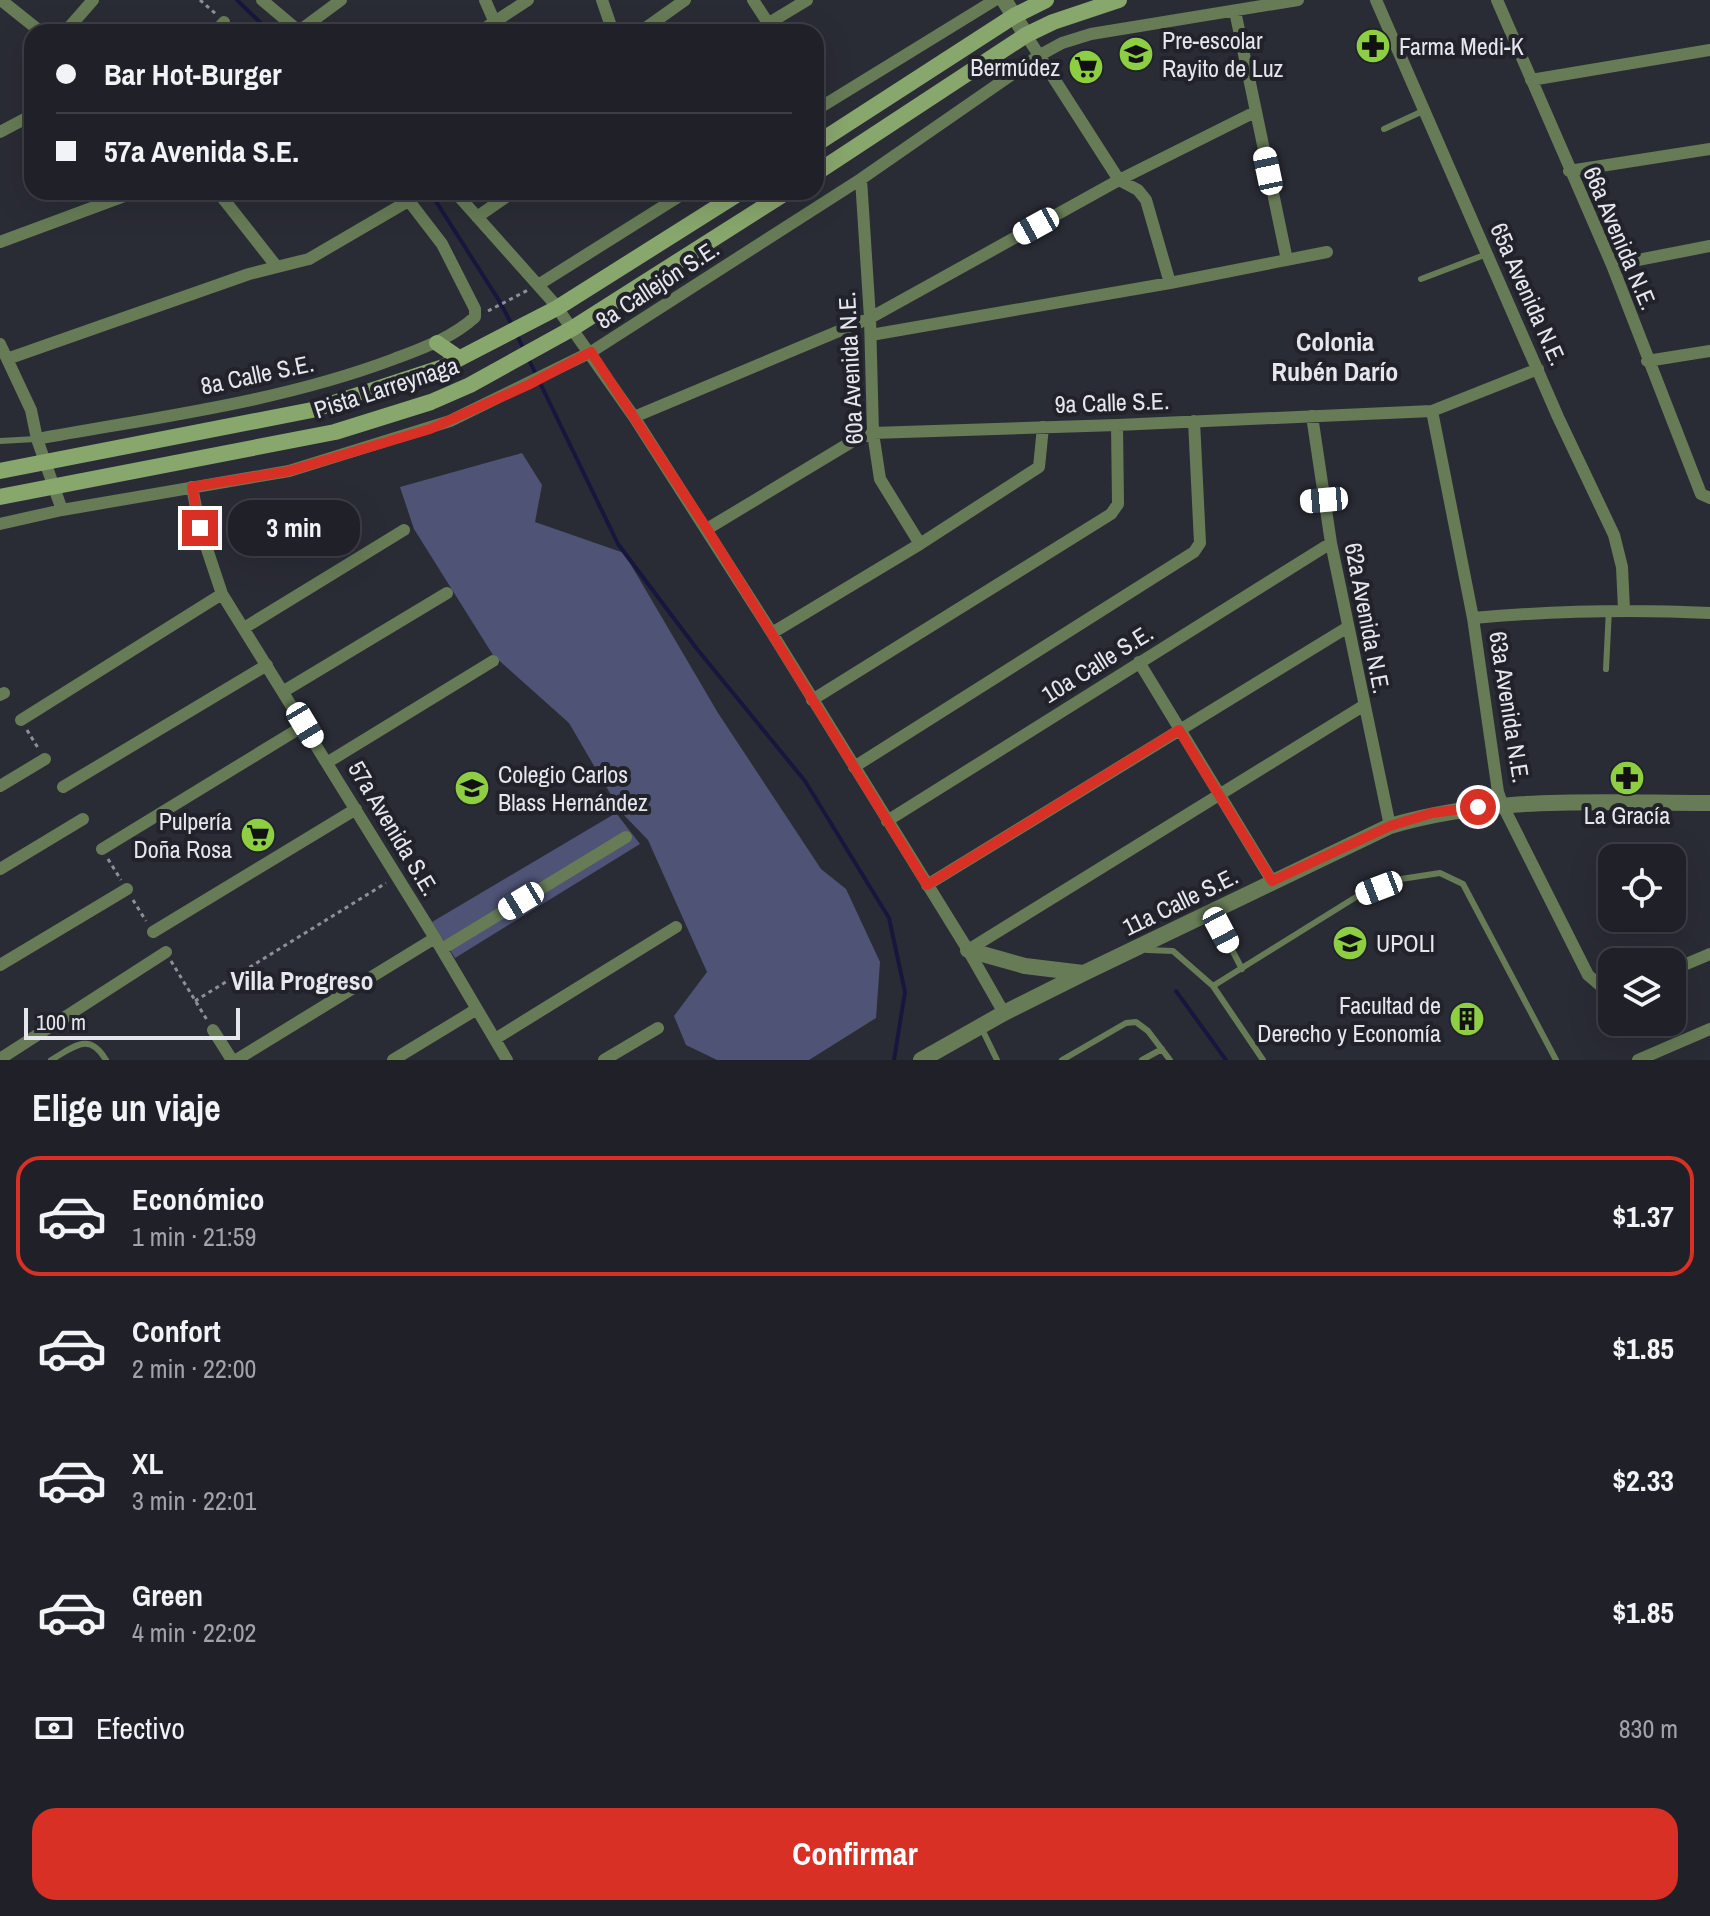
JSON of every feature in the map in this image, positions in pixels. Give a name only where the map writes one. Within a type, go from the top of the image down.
[{"type":"main road","points":[[824,139],[1014,16],[1046,0]]},
{"type":"main road","points":[[824,168],[1026,35],[1053,22],[1119,0]]},
{"type":"main road","name":"Pista Larreynaga","points":[[0,471],[312,410],[368,393],[459,358],[528,324],[728,200]]},
{"type":"main road","name":"Pista Larreynaga","points":[[0,497],[335,432],[431,402],[470,385],[573,328],[774,200]]},
{"type":"main road","points":[[437,343],[459,358]]},
{"type":"street","points":[[1,0],[31,24]]},
{"type":"street","points":[[72,24],[93,0]]},
{"type":"street","points":[[262,0],[290,24]]},
{"type":"street","points":[[310,24],[341,0]]},
{"type":"street","points":[[485,0],[496,24]]},
{"type":"street","points":[[500,24],[528,0]]},
{"type":"street","points":[[602,0],[610,24]]},
{"type":"street","points":[[651,24],[685,0]]},
{"type":"street","points":[[753,0],[768,23],[807,0]]},
{"type":"street","points":[[824,105],[995,0]]},
{"type":"street","points":[[1004,0],[1119,180],[1138,190],[1146,200],[1170,283]]},
{"type":"street","name":"8a Callejón S.E.","points":[[0,524],[62,510],[289,471],[430,429],[528,385],[591,352],[861,179],[1062,43],[1091,34],[1298,0]]},
{"type":"street","name":"65a Avenida N.E.","points":[[1376,0],[1558,417],[1614,535],[1622,567],[1624,609]]},
{"type":"street","name":"66a Avenida N.E.","points":[[1497,0],[1612,265],[1647,361],[1706,496]]},
{"type":"street","points":[[0,16],[12,9]]},
{"type":"street","points":[[1235,11],[1287,260]]},
{"type":"street","points":[[1531,80],[1710,50]]},
{"type":"street","points":[[634,417],[870,318],[1119,180],[1255,112]]},
{"type":"street","points":[[0,132],[24,119]]},
{"type":"street","points":[[1569,171],[1710,149]]},
{"type":"street","name":"60a Avenida N.E.","points":[[861,179],[871,335],[873,433],[880,479],[920,544]]},
{"type":"street","points":[[0,242],[113,200]]},
{"type":"street","points":[[224,200],[277,267]]},
{"type":"street","points":[[7,359],[249,274],[309,259],[400,200]]},
{"type":"street","name":"8a Calle S.E.","points":[[37,439],[292,391],[369,369],[437,343],[475,317],[475,309],[442,244],[409,200]]},
{"type":"street","points":[[462,200],[538,285],[591,352],[772,633],[1004,1013]]},
{"type":"street","points":[[477,217],[501,200]]},
{"type":"street","points":[[538,285],[672,200]]},
{"type":"street","points":[[1612,265],[1710,246]]},
{"type":"street","points":[[871,335],[1327,252]]},
{"type":"street","points":[[0,344],[31,410],[37,439],[62,510]]},
{"type":"street","points":[[1647,361],[1710,351]]},
{"type":"street","name":"9a Calle S.E.","points":[[707,529],[853,441],[873,433],[1432,411],[1538,369]]},
{"type":"street","name":"63a Avenida N.E.","points":[[1432,411],[1473,618],[1502,804],[1588,975],[1598,982]]},
{"type":"street","name":"62a Avenida N.E.","points":[[1312,416],[1331,543],[1390,826]]},
{"type":"street","points":[[854,767],[1191,554],[1200,543],[1194,421]]},
{"type":"street","points":[[812,700],[1111,514],[1118,504],[1117,425]]},
{"type":"street","points":[[772,633],[920,544],[1039,467],[1043,427]]},
{"type":"street","name":"57a Avenida S.E.","points":[[192,487],[200,528],[222,594],[328,762],[507,1060]]},
{"type":"street","points":[[244,628],[404,530]]},
{"type":"street","name":"10a Calle S.E.","points":[[887,821],[1331,543]]},
{"type":"street","points":[[284,691],[447,593]]},
{"type":"street","points":[[21,720],[222,594]]},
{"type":"street","points":[[1473,618],[1609,609],[1710,613]]},
{"type":"street","points":[[927,885],[1348,627]]},
{"type":"street","points":[[328,762],[493,661]]},
{"type":"street","points":[[1139,662],[1272,881]]},
{"type":"street","points":[[63,787],[267,665]]},
{"type":"street","points":[[968,950],[1363,706]]},
{"type":"street","points":[[102,849],[305,725]]},
{"type":"street","points":[[0,786],[45,759]]},
{"type":"street","name":"11a Calle S.E.","points":[[921,1060],[1084,973],[1128,954],[1173,941],[1212,921],[1222,908],[1272,881],[1390,826],[1432,813],[1502,804],[1710,803]]},
{"type":"street","points":[[153,932],[356,809]]},
{"type":"street","points":[[0,869],[83,819]]},
{"type":"street","points":[[213,1030],[234,1060],[626,837]]},
{"type":"street","points":[[0,965],[127,889]]},
{"type":"street","points":[[495,1039],[676,927]]},
{"type":"street","points":[[968,950],[1025,966],[1084,973]]},
{"type":"street","points":[[0,1059],[166,952]]},
{"type":"street","points":[[1686,964],[1710,954]]},
{"type":"street","points":[[393,1060],[477,1009]]},
{"type":"street","points":[[604,1060],[658,1028]]},
{"type":"street","points":[[1638,1060],[1710,1030]]},
{"type":"lane","points":[[1384,129],[1423,111]]},
{"type":"lane","points":[[1421,279],[1487,254]]},
{"type":"lane","points":[[0,441],[37,439]]},
{"type":"lane","points":[[1305,502],[1324,500]]},
{"type":"lane","points":[[1606,669],[1609,609]]},
{"type":"lane","points":[[1213,986],[1356,897],[1401,879],[1440,873],[1463,884],[1556,1060]]},
{"type":"lane","points":[[1212,921],[1242,969]]},
{"type":"lane","points":[[1173,941],[1213,986],[1263,1060]]},
{"type":"lane","points":[[1062,1060],[1126,1023],[1136,1022],[1148,1031],[1170,1060]]},
{"type":"lane","points":[[980,1026],[997,1060]]},
{"type":"lane","points":[[51,1060],[91,1043],[96,1045],[106,1060]]},
{"type":"lane","points":[[1142,1060],[1162,1049]]},
{"type":"path","points":[[489,310],[514,297]]},
{"type":"path","points":[[195,1001],[397,876]]},
{"type":"path","points":[[166,952],[213,1030]]},
{"type":"shaded area","points":[[522,453],[542,485],[535,522],[624,553],[718,713],[821,869],[846,889],[880,962],[876,1018],[809,1060],[717,1060],[686,1045],[674,1016],[707,972],[648,840],[621,812],[569,723],[493,655],[414,529],[400,487]]},
{"type":"shaded area","points":[[616,813],[640,844],[455,958],[432,922]]},
{"type":"waterway","points":[[237,0],[262,24]]},
{"type":"waterway","points":[[435,200],[512,325]]},
{"type":"waterway","points":[[516,333],[524,350]]},
{"type":"waterway","points":[[528,358],[618,544],[697,649],[805,781],[889,918],[905,992],[894,1060]]},
{"type":"waterway","points":[[1176,991],[1226,1060]]},
{"type":"place","name":"Farma Medi-K","points":[[1373,46]]},
{"type":"place","name":"Pre-escolar Rayito de Luz","points":[[1136,54]]},
{"type":"place","name":"Bermúdez","points":[[1086,67]]},
{"type":"place","name":"La Gracía","points":[[1627,778]]},
{"type":"place","name":"Colegio Carlos Blass Hernández","points":[[472,788]]},
{"type":"place","name":"Pulpería Doña Rosa","points":[[258,835]]},
{"type":"place","name":"UPOLI","points":[[1350,943]]},
{"type":"place","name":"Facultad de Derecho y Economía","points":[[1467,1019]]},
{"type":"district","name":"Colonia Rubén Darío","points":[[1335,356]]},
{"type":"district","name":"Villa Progreso","points":[[302,980]]},
{"type":"route","points":[[200,528],[192,487],[289,471],[430,429],[528,385],[591,352],[707,529],[927,885],[1179,730],[1272,881],[1390,826],[1432,813],[1478,807]]}]
